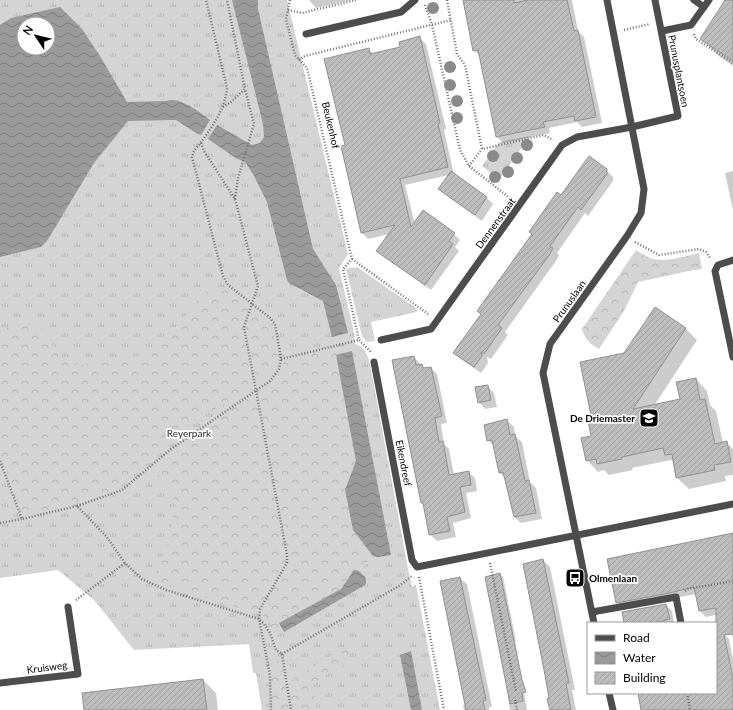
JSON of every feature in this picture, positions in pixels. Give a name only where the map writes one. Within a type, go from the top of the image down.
[{"type":"street","points":[[306,34],[401,12],[415,0]]},
{"type":"street","name":"Prunuslaan","points":[[594,622],[543,373],[550,344],[642,213],[644,189],[607,0]]},
{"type":"street","name":"Prunusplantsoen","points":[[632,127],[678,116],[655,0]]},
{"type":"street","points":[[694,0],[704,7]]},
{"type":"street","points":[[691,25],[708,0]]},
{"type":"street","name":"Prunusplantsoen","points":[[662,31],[691,25]]},
{"type":"street","name":"Dennenstraat","points":[[381,340],[431,329],[562,145],[577,137],[632,127]]},
{"type":"street","points":[[733,260],[720,264],[716,267],[715,271],[733,357]]},
{"type":"street","name":"Eikendreef","points":[[374,362],[412,560],[417,567]]},
{"type":"street","points":[[417,567],[733,504]]},
{"type":"street","points":[[592,612],[676,597],[681,622]]},
{"type":"street","name":"Kruisweg","points":[[0,683],[78,674],[68,607]]},
{"type":"street","points":[[609,694],[612,710]]},
{"type":"path","points":[[0,523],[77,506],[122,490],[170,449],[256,389],[270,381],[279,369],[281,359],[275,324],[269,317],[228,285],[223,276],[192,157],[194,151],[201,143],[223,107],[226,99],[227,88],[206,0]]},
{"type":"path","points":[[227,0],[245,89],[254,124],[238,178],[235,199]]},
{"type":"path","name":"Beukenhof","points":[[290,0],[286,19],[295,55],[307,68],[352,259]]},
{"type":"path","points":[[288,10],[302,13],[356,0]]},
{"type":"path","points":[[447,0],[457,54],[465,65],[482,149]]},
{"type":"path","points":[[423,2],[432,25],[460,150],[469,166],[519,207]]},
{"type":"path","points":[[300,60],[305,56],[451,20]]},
{"type":"path","points":[[614,33],[660,21]]},
{"type":"path","points":[[691,25],[696,39],[733,63]]},
{"type":"path","points":[[223,107],[245,89]]},
{"type":"path","points":[[469,166],[482,149],[544,136],[562,145]]},
{"type":"path","points":[[201,143],[204,151],[235,199],[258,286],[244,327],[288,563],[260,609],[258,619],[270,675],[271,710]]},
{"type":"path","points":[[626,236],[659,255],[702,249],[706,252],[716,267]]},
{"type":"path","points":[[374,362],[370,351],[359,340],[343,269],[352,259],[437,320]]},
{"type":"path","points":[[281,359],[359,340]]},
{"type":"path","points":[[0,460],[22,519]]},
{"type":"path","points":[[77,506],[106,536],[125,563],[142,579],[166,590],[258,619],[264,624],[270,633],[276,650],[282,654],[291,710]]},
{"type":"path","points":[[488,553],[516,691]]},
{"type":"path","points":[[68,607],[125,563]]},
{"type":"path","points":[[282,654],[399,586],[410,578],[417,567]]},
{"type":"path","points":[[417,567],[444,710]]},
{"type":"path","points":[[676,597],[688,589],[733,581]]},
{"type":"path","points":[[687,694],[690,710]]},
{"type":"path","points":[[515,700],[517,710]]},
{"type":"green space","name":"Reyerpark","points":[[0,0],[287,0],[348,254],[339,268],[355,337],[355,344],[365,351],[370,364],[409,574],[412,587],[416,585],[440,710],[262,710],[256,673],[253,673],[249,644],[134,650],[94,600],[58,570],[0,578]]},
{"type":"green space","points":[[530,136],[501,177],[494,172],[492,174],[482,166],[499,142]]},
{"type":"green space","points":[[636,250],[649,258],[659,260],[699,253],[702,269],[638,282],[624,311],[599,349],[588,341],[582,329]]},
{"type":"green space","points":[[357,267],[416,308],[417,312],[371,322],[375,341],[367,342],[362,336],[346,269]]},
{"type":"green space","points":[[227,289],[266,317],[271,324],[277,360],[260,381],[250,390],[196,420],[171,439],[129,478],[111,491],[23,517],[12,483],[0,456],[0,331],[23,324],[39,324],[61,358],[70,366],[145,355],[156,352],[204,292]]},
{"type":"green space","points":[[335,348],[356,461],[354,470],[353,530],[373,556],[359,571],[354,570],[341,589],[279,623],[284,632],[277,635],[271,623],[263,615],[222,603],[153,579],[167,548],[176,503],[154,468],[190,437],[275,379],[282,371],[284,360]]},
{"type":"green space","points":[[346,646],[351,661],[312,683],[316,710],[294,710],[289,682]]},
{"type":"green space","points":[[281,658],[289,710],[273,710],[268,667]]},
{"type":"water","points":[[232,0],[258,0],[258,9],[313,249],[336,285],[348,333],[332,337],[323,301],[289,283],[267,202],[254,176],[246,163],[208,139],[217,125],[252,145],[260,143],[264,137],[263,124]]},
{"type":"water","points":[[60,7],[82,29],[127,102],[178,101],[190,106],[210,120],[201,135],[176,120],[128,121],[94,163],[47,241],[41,247],[0,257],[0,25],[11,18],[16,17],[16,56],[56,56],[56,16],[20,16]]},
{"type":"water","points":[[352,351],[391,555],[378,557],[373,556],[353,530],[345,490],[356,461],[336,355]]},
{"type":"water","points":[[354,570],[359,571],[366,578],[365,585],[284,632],[279,623],[341,589]]},
{"type":"water","points":[[411,651],[422,710],[411,710],[400,655]]},
{"type":"building","points":[[463,0],[514,0],[514,3],[528,0],[567,0],[574,31],[578,30],[596,117],[575,121],[574,116],[543,122],[545,127],[496,137],[478,50],[473,51]]},
{"type":"building","points":[[725,0],[733,0],[733,61],[700,39]]},
{"type":"building","points":[[420,36],[440,123],[438,124],[448,167],[400,179],[411,227],[423,210],[455,233],[449,241],[453,244],[425,285],[376,251],[395,225],[361,233],[341,146],[345,145],[324,59],[369,48],[370,54],[400,47],[399,42]]},
{"type":"building","points":[[589,156],[607,169],[607,174],[581,210],[578,207],[550,246],[553,248],[550,254],[498,325],[502,328],[484,354],[481,352],[482,356],[474,367],[453,353],[481,314],[477,311],[532,234],[529,232],[557,192],[561,195]]},
{"type":"building","points":[[451,171],[487,197],[475,215],[438,189]]},
{"type":"building","points":[[655,307],[686,328],[633,409],[680,399],[676,382],[696,378],[700,400],[705,399],[715,444],[727,441],[731,462],[714,465],[715,470],[676,478],[672,454],[665,455],[663,448],[597,464],[596,459],[586,461],[581,438],[591,436],[587,416],[591,415],[580,362],[624,353]]},
{"type":"building","points":[[414,356],[416,365],[422,364],[423,368],[431,367],[442,416],[435,418],[439,442],[443,441],[449,475],[469,471],[471,485],[460,487],[465,512],[447,517],[450,531],[429,535],[423,503],[421,503],[392,360]]},
{"type":"building","points":[[488,385],[491,400],[478,403],[475,387]]},
{"type":"building","points":[[507,419],[510,435],[515,434],[525,481],[529,480],[536,513],[514,517],[503,472],[499,473],[492,440],[487,441],[484,425]]},
{"type":"building","points":[[733,533],[733,634],[724,635],[733,678],[733,710],[641,710],[638,694],[717,694],[716,608],[699,611],[694,587],[616,603],[607,559]]},
{"type":"building","points":[[543,559],[569,683],[566,684],[571,710],[550,710],[547,699],[549,698],[545,675],[523,564]]},
{"type":"building","points":[[500,573],[522,680],[526,692],[522,693],[523,701],[510,704],[485,577]]},
{"type":"building","points":[[460,577],[486,700],[483,701],[485,710],[466,710],[440,581]]},
{"type":"building","points":[[666,604],[670,619],[658,622],[624,622],[622,612]]},
{"type":"building","points":[[203,679],[207,710],[84,710],[82,693]]},
{"type":"place","name":"De Driemaster","points":[[649,418]]},
{"type":"place","name":"Olmenlaan","points":[[575,578]]}]
